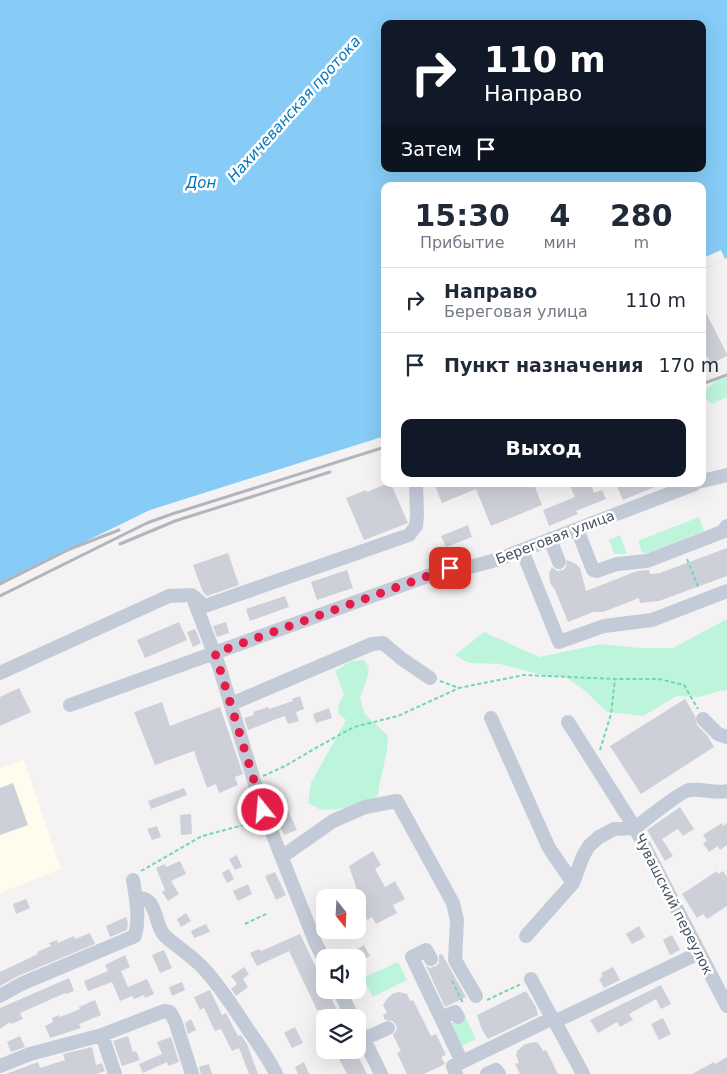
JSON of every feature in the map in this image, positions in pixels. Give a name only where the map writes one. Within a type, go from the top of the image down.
[{"type":"street","points":[[706,480],[727,475]]},
{"type":"street","points":[[0,673],[170,596],[192,594],[205,606],[408,535],[416,526],[416,487]]},
{"type":"street","name":"Береговая улица","points":[[70,705],[450,568],[470,567],[496,560],[687,487]]},
{"type":"street","points":[[577,529],[594,571],[617,564],[644,562],[722,532],[727,526]]},
{"type":"street","points":[[550,539],[559,562]]},
{"type":"street","points":[[522,550],[559,642],[604,626],[652,620],[727,591]]},
{"type":"street","points":[[192,594],[215,653],[267,819],[319,949]]},
{"type":"street","points":[[231,704],[378,643],[383,643],[430,678]]},
{"type":"street","points":[[490,718],[549,848],[573,883]]},
{"type":"street","points":[[703,719],[718,734],[727,737]]},
{"type":"street","name":"Чувашский переулок","points":[[568,722],[635,828],[727,1006]]},
{"type":"street","points":[[635,828],[686,791],[700,789],[727,791]]},
{"type":"street","points":[[282,856],[332,821],[365,808],[397,801],[453,903],[457,920],[455,960],[478,1000]]},
{"type":"street","name":"Чувашский переулок","points":[[526,936],[573,883],[583,856],[589,846],[614,829],[635,828]]},
{"type":"street","points":[[0,996],[21,984],[135,936],[137,928],[136,898],[133,880]]},
{"type":"street","points":[[136,898],[143,897],[149,901],[154,909],[160,930],[204,968],[232,1005],[269,1060],[276,1074]]},
{"type":"street","points":[[431,960],[426,950],[412,957],[441,1018],[459,1068],[504,1047],[556,1019],[700,953]]},
{"type":"street","points":[[532,979],[556,1019],[583,1074]]},
{"type":"street","points":[[0,1066],[30,1054],[102,1035],[164,1011],[170,1012],[175,1022],[192,1074]]},
{"type":"street","points":[[441,1018],[455,1012],[458,1017]]},
{"type":"street","points":[[366,1038],[388,1028]]},
{"type":"street","points":[[102,1035],[115,1074]]},
{"type":"street","points":[[366,1043],[381,1074]]},
{"type":"street","points":[[487,1074],[496,1070],[499,1074]]},
{"type":"path","points":[[682,547],[703,600]]},
{"type":"path","points":[[254,780],[285,766],[354,727],[398,716],[458,688],[524,675],[615,680],[659,679],[684,685],[703,719]]},
{"type":"path","points":[[430,678],[458,688]]},
{"type":"path","points":[[596,766],[611,714],[615,680]]},
{"type":"path","points":[[133,880],[136,874],[144,868],[202,836],[267,819]]},
{"type":"path","points":[[245,924],[268,913]]},
{"type":"path","points":[[478,1000],[532,979]]},
{"type":"path","points":[[453,982],[461,999]]},
{"type":"shaded area","points":[[24,760],[61,869],[0,893],[0,768]]},
{"type":"green space","points":[[727,377],[727,397],[712,404],[706,399],[706,389],[716,381]]},
{"type":"green space","points":[[699,517],[704,531],[648,553],[642,553],[638,541]]},
{"type":"green space","points":[[620,535],[627,554],[614,554],[609,540]]},
{"type":"green space","points":[[727,619],[727,690],[700,697],[677,696],[643,716],[607,712],[583,689],[564,676],[550,677],[500,664],[469,663],[455,655],[484,632],[539,657],[602,644],[640,648],[673,648]]},
{"type":"green space","points":[[364,660],[369,668],[360,697],[364,713],[388,736],[387,751],[378,795],[364,805],[321,810],[308,803],[311,783],[346,720],[338,713],[339,703],[344,694],[335,671],[351,661]]},
{"type":"green space","points":[[398,962],[407,980],[373,997],[366,984],[366,977]]},
{"type":"green space","points":[[465,1016],[476,1039],[460,1047],[449,1024]]},
{"type":"water","name":"Дон","points":[[0,0],[727,0],[727,258],[706,268],[706,182],[381,182],[381,437],[150,510],[0,583]]},
{"type":"pier","points":[[721,250],[725,259],[706,268],[706,257]]},
{"type":"building","points":[[706,313],[727,354],[727,356],[711,364],[706,355]]},
{"type":"building","points":[[381,486],[392,487],[408,523],[364,540],[346,498],[366,490],[367,492]]},
{"type":"building","points":[[435,487],[535,487],[542,505],[491,526],[476,489],[442,503]]},
{"type":"building","points":[[570,487],[592,487],[594,493],[602,490],[606,499],[576,511],[578,514],[549,526],[543,510],[575,497]]},
{"type":"building","points":[[617,487],[655,487],[623,500]]},
{"type":"building","points":[[468,525],[472,537],[446,547],[441,536]]},
{"type":"building","points":[[727,548],[727,576],[659,601],[640,603],[639,598],[603,612],[593,612],[568,622],[555,590],[550,583],[549,573],[552,567],[557,571],[563,570],[566,567],[567,560],[580,568],[586,591],[637,571],[649,570],[650,574],[660,573]]},
{"type":"building","points":[[228,553],[239,585],[207,596],[203,592],[193,565]]},
{"type":"building","points":[[347,570],[353,588],[317,600],[311,582]]},
{"type":"building","points":[[285,596],[289,607],[250,621],[246,609]]},
{"type":"building","points":[[179,622],[187,640],[145,658],[137,640]]},
{"type":"building","points":[[226,622],[229,633],[217,637],[213,626]]},
{"type":"building","points":[[195,629],[201,643],[193,647],[187,632]]},
{"type":"building","points":[[19,688],[31,712],[0,726],[0,697]]},
{"type":"building","points":[[300,696],[304,709],[296,712],[299,721],[288,724],[284,716],[248,730],[244,718],[254,715],[253,712],[293,701],[292,699]]},
{"type":"building","points":[[685,699],[695,716],[697,725],[707,735],[714,747],[641,794],[610,746]]},
{"type":"building","points":[[162,702],[170,726],[220,707],[243,774],[235,777],[238,785],[219,793],[216,784],[207,788],[194,751],[155,765],[134,712]]},
{"type":"building","points":[[329,708],[332,718],[316,723],[313,714]]},
{"type":"building","points":[[13,783],[28,825],[0,835],[0,788]]},
{"type":"building","points":[[184,788],[187,795],[151,809],[148,801]]},
{"type":"building","points":[[284,801],[297,830],[284,835],[272,806]]},
{"type":"building","points":[[680,807],[694,829],[683,836],[678,829],[662,839],[673,856],[665,861],[647,830]]},
{"type":"building","points":[[191,814],[192,834],[181,835],[180,815]]},
{"type":"building","points":[[722,823],[723,826],[727,823],[727,845],[720,850],[718,846],[709,852],[703,843],[707,841],[703,835]]},
{"type":"building","points":[[157,826],[161,837],[152,840],[147,829]]},
{"type":"building","points":[[373,851],[381,865],[375,869],[385,887],[395,881],[405,899],[393,905],[397,913],[376,924],[372,917],[367,920],[366,889],[357,889],[349,866]]},
{"type":"building","points":[[237,855],[242,867],[235,870],[229,859]]},
{"type":"building","points":[[180,861],[186,874],[171,881],[179,894],[168,901],[162,892],[165,890],[156,868],[165,864],[166,867]]},
{"type":"building","points":[[229,869],[234,879],[227,883],[222,873]]},
{"type":"building","points":[[717,871],[718,874],[723,871],[727,877],[727,906],[707,919],[703,914],[697,918],[682,894]]},
{"type":"building","points":[[275,872],[286,895],[276,900],[265,876]]},
{"type":"building","points":[[248,884],[252,894],[238,901],[233,891]]},
{"type":"building","points":[[26,899],[30,908],[16,914],[13,904]]},
{"type":"building","points":[[186,913],[191,921],[181,927],[177,919]]},
{"type":"building","points":[[126,917],[128,922],[127,930],[110,937],[106,926]]},
{"type":"building","points":[[206,924],[210,932],[194,938],[191,931]]},
{"type":"building","points":[[639,926],[645,937],[632,944],[626,934]]},
{"type":"building","points":[[90,933],[95,944],[18,976],[0,986],[0,972],[38,954],[37,952],[51,946],[49,943],[57,940],[58,943],[74,936],[75,939]]},
{"type":"building","points":[[300,934],[316,967],[316,999],[332,999],[336,1009],[317,1009],[289,951],[257,966],[250,953],[259,949],[261,951]]},
{"type":"building","points":[[672,935],[680,950],[670,955],[663,940]]},
{"type":"building","points":[[364,945],[370,956],[366,958],[366,949],[357,949]]},
{"type":"building","points":[[164,950],[172,968],[160,973],[152,955]]},
{"type":"building","points":[[442,954],[466,997],[445,1007],[426,966],[430,968],[436,966],[439,963],[439,955]]},
{"type":"building","points":[[125,955],[130,967],[121,971],[128,987],[147,979],[154,994],[145,998],[144,995],[134,999],[132,996],[120,1001],[112,982],[88,991],[84,981],[108,971],[105,965]]},
{"type":"building","points":[[244,967],[249,974],[243,979],[248,987],[236,996],[231,989],[237,984],[231,976]]},
{"type":"building","points":[[613,967],[620,980],[604,988],[599,979],[603,976],[601,973]]},
{"type":"building","points":[[69,978],[74,991],[65,993],[20,1013],[23,1019],[11,1024],[10,1022],[0,1029],[0,1008]]},
{"type":"building","points":[[182,982],[185,990],[172,996],[169,987]]},
{"type":"building","points":[[661,985],[671,1004],[661,1009],[656,999],[629,1014],[633,1020],[620,1027],[617,1022],[598,1033],[590,1020]]},
{"type":"building","points":[[210,990],[222,1015],[226,1013],[238,1036],[241,1035],[247,1044],[258,1074],[249,1074],[239,1048],[232,1051],[221,1029],[215,1031],[204,1008],[200,1010],[194,997]]},
{"type":"building","points":[[526,991],[536,1007],[538,1015],[488,1039],[482,1030],[477,1015]]},
{"type":"building","points":[[399,992],[407,994],[410,1001],[413,1000],[431,1036],[436,1034],[446,1055],[441,1057],[445,1064],[424,1074],[407,1074],[397,1053],[401,1051],[393,1035],[397,1029],[396,1025],[393,1021],[385,1020],[383,1015],[387,1013],[383,1005],[387,999],[392,994]]},
{"type":"building","points":[[95,1000],[101,1015],[79,1024],[81,1028],[50,1038],[45,1026],[53,1022],[52,1018],[80,1009],[79,1007]]},
{"type":"building","points":[[663,1018],[671,1034],[659,1040],[651,1024]]},
{"type":"building","points":[[191,1019],[196,1030],[188,1034],[185,1023]]},
{"type":"building","points":[[295,1027],[303,1043],[292,1048],[284,1033]]},
{"type":"building","points":[[20,1036],[25,1047],[11,1052],[7,1042]]},
{"type":"building","points":[[128,1036],[133,1052],[136,1051],[140,1060],[122,1066],[113,1041]]},
{"type":"building","points":[[171,1037],[179,1062],[168,1066],[167,1062],[143,1073],[139,1064],[162,1054],[157,1042]]},
{"type":"building","points":[[536,1042],[543,1051],[546,1050],[558,1074],[520,1074],[515,1064],[519,1063],[516,1055],[517,1051],[525,1044]]},
{"type":"building","points":[[92,1047],[96,1065],[102,1063],[105,1071],[96,1074],[6,1074],[38,1062],[40,1068],[65,1060],[63,1054]]},
{"type":"building","points":[[727,1057],[727,1074],[692,1074],[714,1062],[715,1064]]},
{"type":"building","points":[[339,1059],[360,1059],[367,1074],[347,1074]]},
{"type":"building","points":[[304,1062],[309,1074],[298,1074],[295,1067]]},
{"type":"building","points":[[209,1064],[212,1074],[201,1074],[199,1067]]},
{"type":"railway","points":[[706,383],[727,375]]},
{"type":"railway","points":[[0,596],[147,523],[381,448]]},
{"type":"railway","points":[[120,544],[175,521],[330,472]]},
{"type":"railway","points":[[0,584],[70,549],[119,530]]},
{"type":"route","points":[[263,810],[215,653],[450,568]]},
{"type":"water label","name":"Нахичеванская протока","points":[[294,109]]}]
